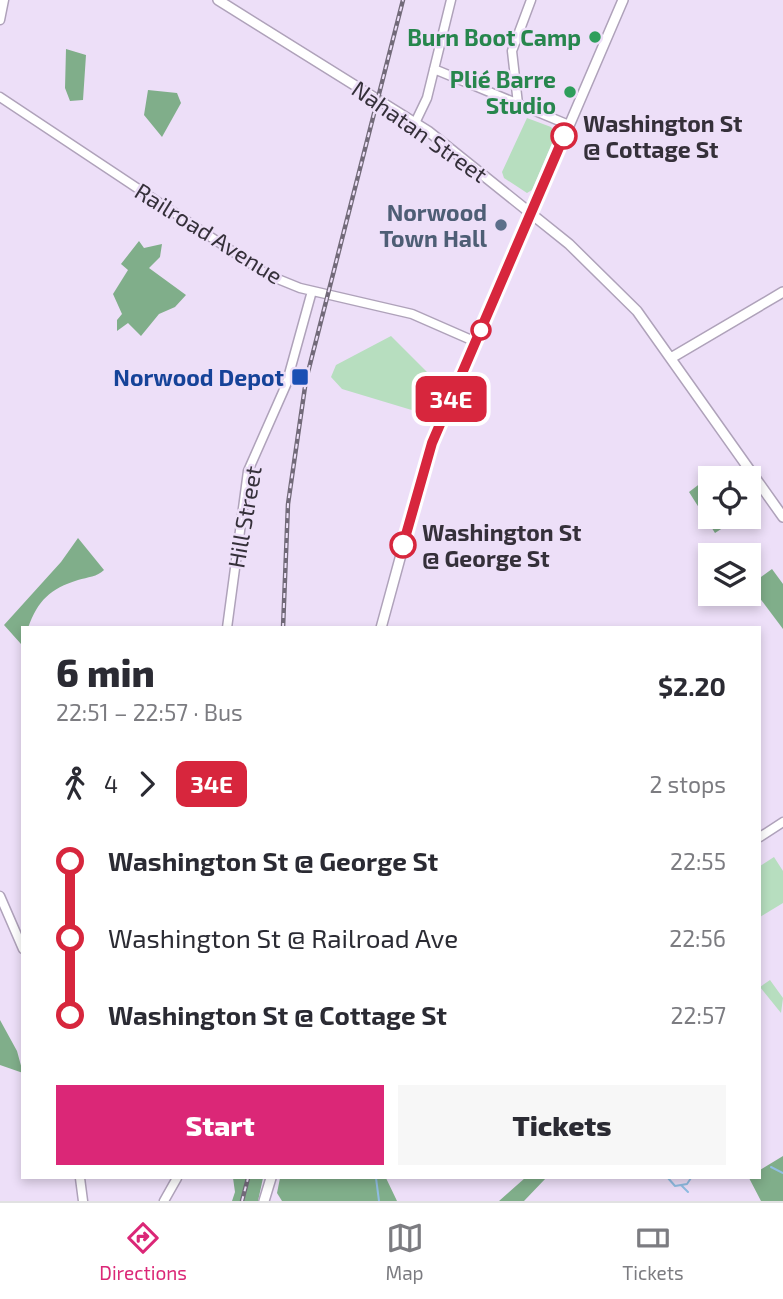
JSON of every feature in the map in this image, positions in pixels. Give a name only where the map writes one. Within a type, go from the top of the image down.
[{"type":"main road","name":"Nahatan Street","points":[[218,0],[415,123],[569,244],[625,299],[671,358],[783,517]]},
{"type":"main road","points":[[382,626],[425,463],[623,0]]},
{"type":"main road","points":[[507,194],[526,199],[540,191]]},
{"type":"main road","points":[[671,358],[783,292]]},
{"type":"main road","points":[[264,1201],[271,1179]]},
{"type":"street","points":[[0,20],[4,0]]},
{"type":"street","points":[[415,123],[423,109],[451,0]]},
{"type":"street","points":[[518,104],[512,51],[531,0]]},
{"type":"street","points":[[434,69],[569,125]]},
{"type":"street","name":"Railroad Avenue","points":[[0,97],[254,267],[283,282],[404,312],[476,342]]},
{"type":"street","name":"Hill Street","points":[[227,626],[248,471],[286,385],[312,290]]},
{"type":"street","points":[[761,836],[783,822]]},
{"type":"street","points":[[0,896],[21,944]]},
{"type":"street","points":[[80,1179],[83,1201]]},
{"type":"street","points":[[164,1201],[176,1179]]},
{"type":"green space","points":[[66,49],[86,55],[83,100],[70,101],[65,88]]},
{"type":"green space","points":[[148,90],[177,93],[181,103],[162,137],[144,115]]},
{"type":"green space","points":[[527,118],[551,127],[556,134],[532,190],[527,193],[504,178],[502,172]]},
{"type":"green space","points":[[139,241],[144,248],[162,244],[160,257],[149,268],[186,295],[175,307],[159,314],[141,336],[128,323],[117,331],[117,320],[122,314],[113,294],[128,270],[121,264]]},
{"type":"green space","points":[[391,336],[431,376],[415,411],[342,389],[331,377],[336,365]]},
{"type":"green space","points":[[698,485],[698,506],[689,492]]},
{"type":"green space","points":[[78,538],[104,570],[60,587],[46,597],[29,626],[21,626],[21,644],[4,625],[61,562]]},
{"type":"green space","points":[[772,569],[783,584],[783,629],[761,600],[761,577]]},
{"type":"green space","points":[[774,857],[783,871],[783,903],[761,916],[761,865]]},
{"type":"green space","points":[[770,980],[783,998],[781,1013],[761,988]]},
{"type":"green space","points":[[0,1020],[17,1051],[21,1072],[0,1065]]},
{"type":"green space","points":[[783,1156],[783,1201],[761,1201],[750,1179],[761,1179],[761,1169]]},
{"type":"green space","points":[[233,1179],[263,1179],[258,1201],[232,1201],[235,1192]]},
{"type":"green space","points":[[280,1179],[386,1179],[397,1201],[282,1201],[277,1193]]},
{"type":"green space","points":[[524,1179],[545,1179],[524,1201],[499,1201]]},
{"type":"waterway","points":[[771,1167],[783,1173]]},
{"type":"waterway","points":[[376,1179],[379,1201]]},
{"type":"waterway","points":[[669,1179],[675,1186],[687,1184],[690,1179]]},
{"type":"waterway","points":[[681,1185],[688,1192]]},
{"type":"railway","points":[[283,626],[288,504],[306,380],[403,0]]},
{"type":"railway","points":[[242,1201],[248,1179]]},
{"type":"bus line","name":"34E","points":[[403,545],[432,443],[564,136]]},
{"type":"place","name":"Burn Boot Camp","points":[[595,37]]},
{"type":"place","name":"Plié Barre Studio","points":[[570,92]]},
{"type":"place","name":"Washington St @ Cottage St","points":[[564,136]]},
{"type":"place","name":"Norwood Town Hall","points":[[501,225]]},
{"type":"place","name":"Norwood Depot","points":[[300,377]]},
{"type":"place","name":"Washington St @ George St","points":[[403,545]]}]
